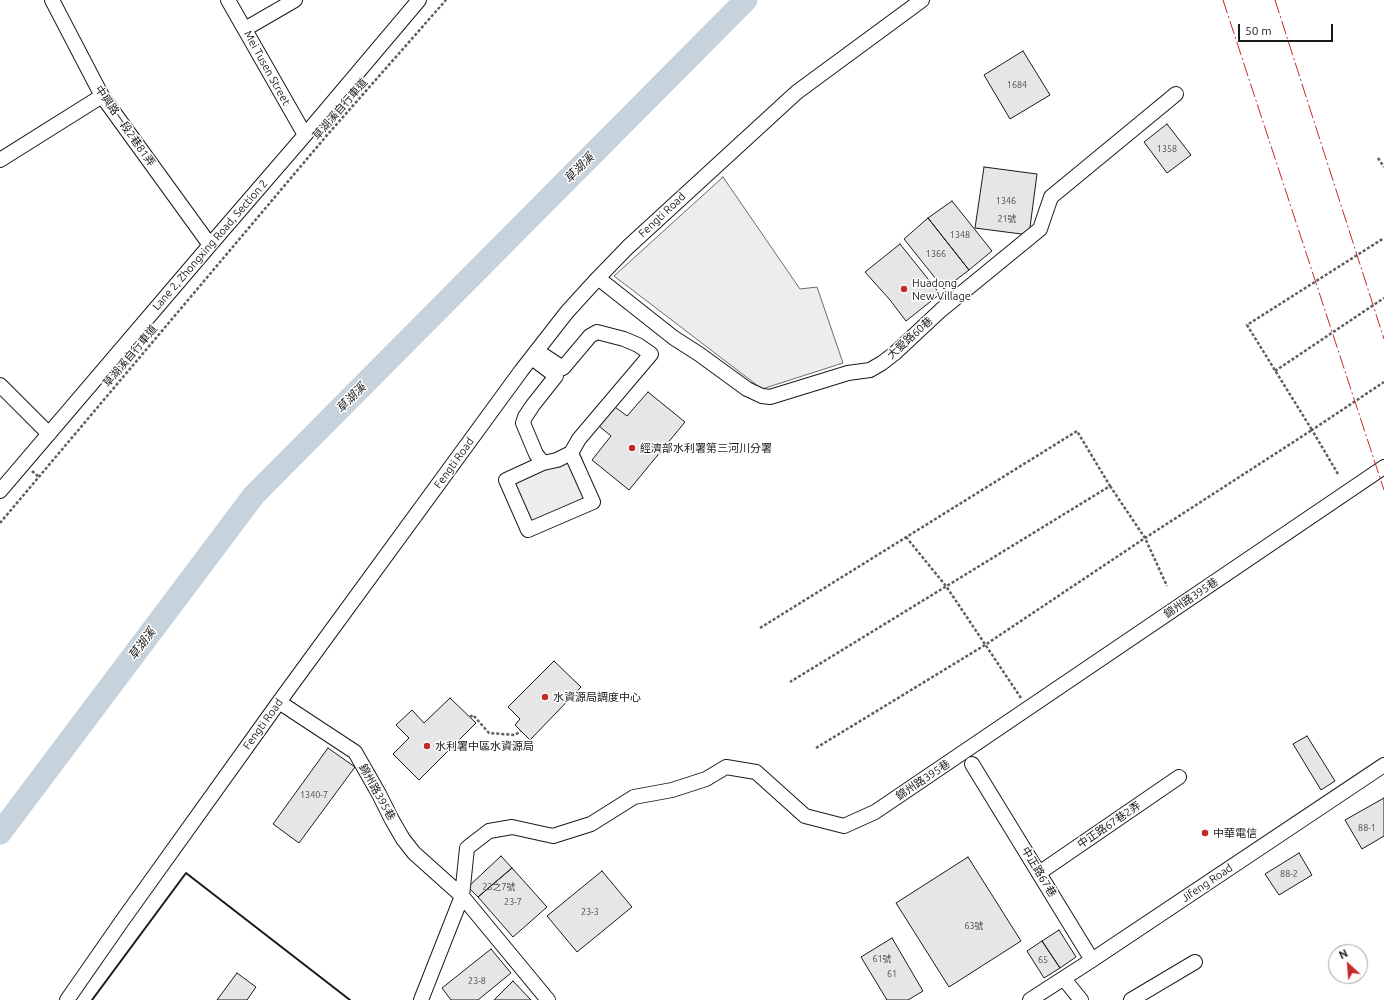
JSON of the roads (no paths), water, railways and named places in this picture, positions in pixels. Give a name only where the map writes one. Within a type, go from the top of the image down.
[{"type":"street","name":"中興路一段2巷81弄","points":[[52,0],[102,96],[210,245]]},
{"type":"street","name":"Mei Tusen Street","points":[[228,0],[305,135]]},
{"type":"street","points":[[245,28],[295,0]]},
{"type":"street","name":"Fengti Road","points":[[67,1000],[279,702],[567,312],[628,247],[797,92],[922,0]]},
{"type":"street","name":"Lane 2, Zhongxing Road, Section 2","points":[[0,491],[418,1]]},
{"type":"street","name":"大愛路60巷","points":[[598,278],[674,338],[699,354],[747,389],[762,396],[770,397],[848,373],[870,370],[891,356],[941,310],[1040,229],[1051,197],[1176,94]]},
{"type":"street","points":[[0,160],[102,96]]},
{"type":"street","points":[[534,355],[563,368],[590,336],[598,332],[624,339],[638,345],[651,354],[646,362],[579,439],[571,453],[506,480],[528,530],[593,502],[571,453]]},
{"type":"street","points":[[534,355],[556,376],[533,405],[523,423],[536,454],[544,463]]},
{"type":"street","points":[[0,385],[49,434]]},
{"type":"street","name":"錦州路395巷","points":[[421,1000],[462,896],[467,848],[489,831],[512,827],[553,836],[591,824],[634,797],[672,790],[706,779],[726,767],[756,772],[805,816],[844,826],[875,812],[1384,467]]},
{"type":"street","name":"錦州路395巷","points":[[279,702],[355,752],[380,794],[403,839],[414,853],[462,896],[548,1000]]},
{"type":"street","name":"中正路67巷","points":[[972,764],[1092,960]]},
{"type":"street","name":"Jifeng Road","points":[[1030,1000],[1384,765]]},
{"type":"street","name":"中正路67巷2弄","points":[[1039,873],[1179,777]]},
{"type":"street","points":[[1131,1000],[1195,962]]},
{"type":"street","points":[[1064,978],[1081,1000]]},
{"type":"waterway","name":"草湖溪","points":[[0,833],[254,495],[746,0]]},
{"type":"place","name":"Huadong New Village","points":[[904,289]]},
{"type":"place","name":"經濟部水利署第三河川分署","points":[[632,448]]},
{"type":"place","name":"水資源局調度中心","points":[[545,697]]},
{"type":"place","name":"水利署中區水資源局","points":[[427,746]]},
{"type":"place","name":"中華電信","points":[[1205,833]]}]
